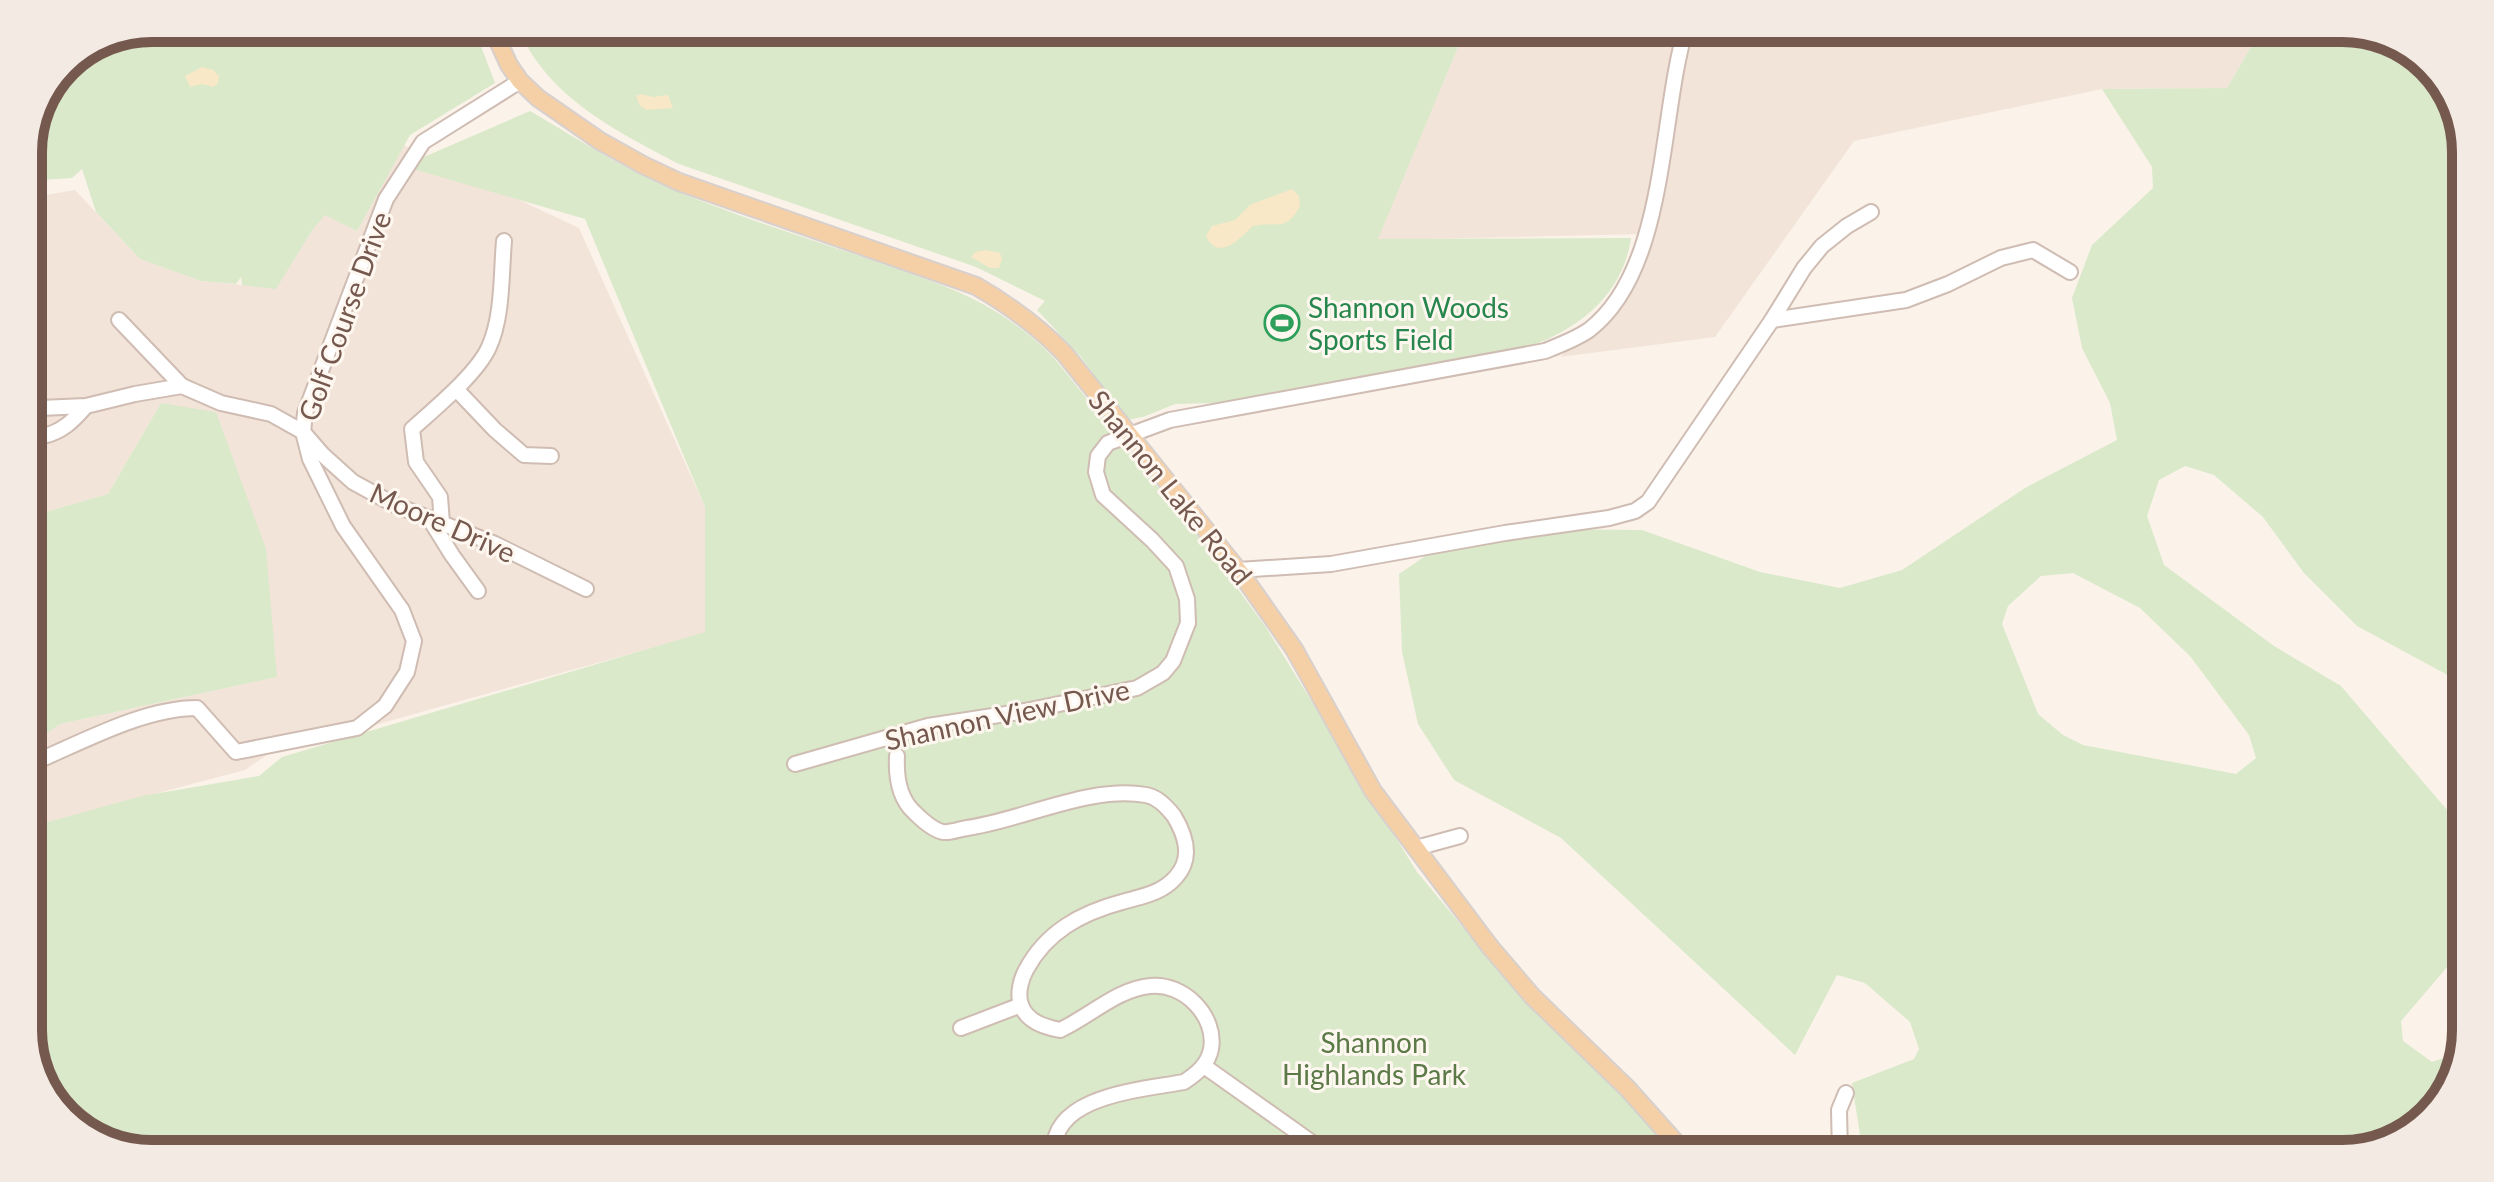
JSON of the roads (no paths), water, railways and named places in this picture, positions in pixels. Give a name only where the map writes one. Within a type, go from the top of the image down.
[{"type":"main road","name":"Shannon Lake Road","points":[[498,42],[520,81],[566,119],[611,147],[667,176],[976,286],[1001,300],[1044,332],[1238,570],[1294,649],[1373,791],[1491,948],[1533,997],[1628,1089],[1674,1140]]},
{"type":"street","name":"Shannon View Drive","points":[[795,764],[928,726],[1025,711],[1137,688],[1163,673],[1173,661],[1188,623],[1187,599],[1176,566],[1103,495],[1096,472],[1098,456],[1108,443],[1170,420],[1545,351],[1589,330],[1623,290],[1647,234],[1682,42]]},
{"type":"street","name":"Golf Course Drive","points":[[42,758],[90,736],[178,708],[197,708],[236,752],[357,728],[385,706],[407,672],[414,641],[402,610],[343,526],[310,459],[303,432],[305,413],[386,199],[423,142],[520,81]]},
{"type":"street","points":[[1238,570],[1331,564],[1609,518],[1635,511],[1648,502],[1804,268],[1822,246],[1871,212]]},
{"type":"street","points":[[478,591],[452,555],[436,520],[440,497],[416,462],[412,429],[456,389],[489,350],[496,326],[504,241]]},
{"type":"street","points":[[1772,320],[1906,300],[2001,258],[2033,250],[2070,272]]},
{"type":"street","points":[[119,320],[182,386]]},
{"type":"street","name":"Moore Drive","points":[[182,386],[221,403],[271,414],[303,432],[353,482],[395,505],[495,544],[586,589]]},
{"type":"street","points":[[86,406],[182,386]]},
{"type":"street","points":[[456,389],[524,455],[551,456]]},
{"type":"street","points":[[889,738],[897,756],[896,772],[906,803],[942,832],[978,827],[1120,794],[1149,795],[1167,806],[1180,826],[1187,846],[1186,858],[1178,875],[1165,888],[1089,913],[1060,928],[1041,948],[1022,977],[1021,1005],[1027,1015],[1042,1026],[1060,1030],[1135,989],[1153,985],[1175,989],[1202,1010],[1212,1047],[1204,1066],[1184,1082],[1085,1105],[1067,1117],[1054,1140]]},
{"type":"street","points":[[1416,848],[1460,836]]},
{"type":"street","points":[[961,1028],[1021,1005]]},
{"type":"street","points":[[1204,1066],[1308,1140]]},
{"type":"street","points":[[1840,1140],[1839,1110],[1846,1093]]},
{"type":"place","name":"Shannon Woods Sports Field","points":[[1282,323]]},
{"type":"park label","name":"Shannon Highlands Park","points":[[1374,1058]]}]
